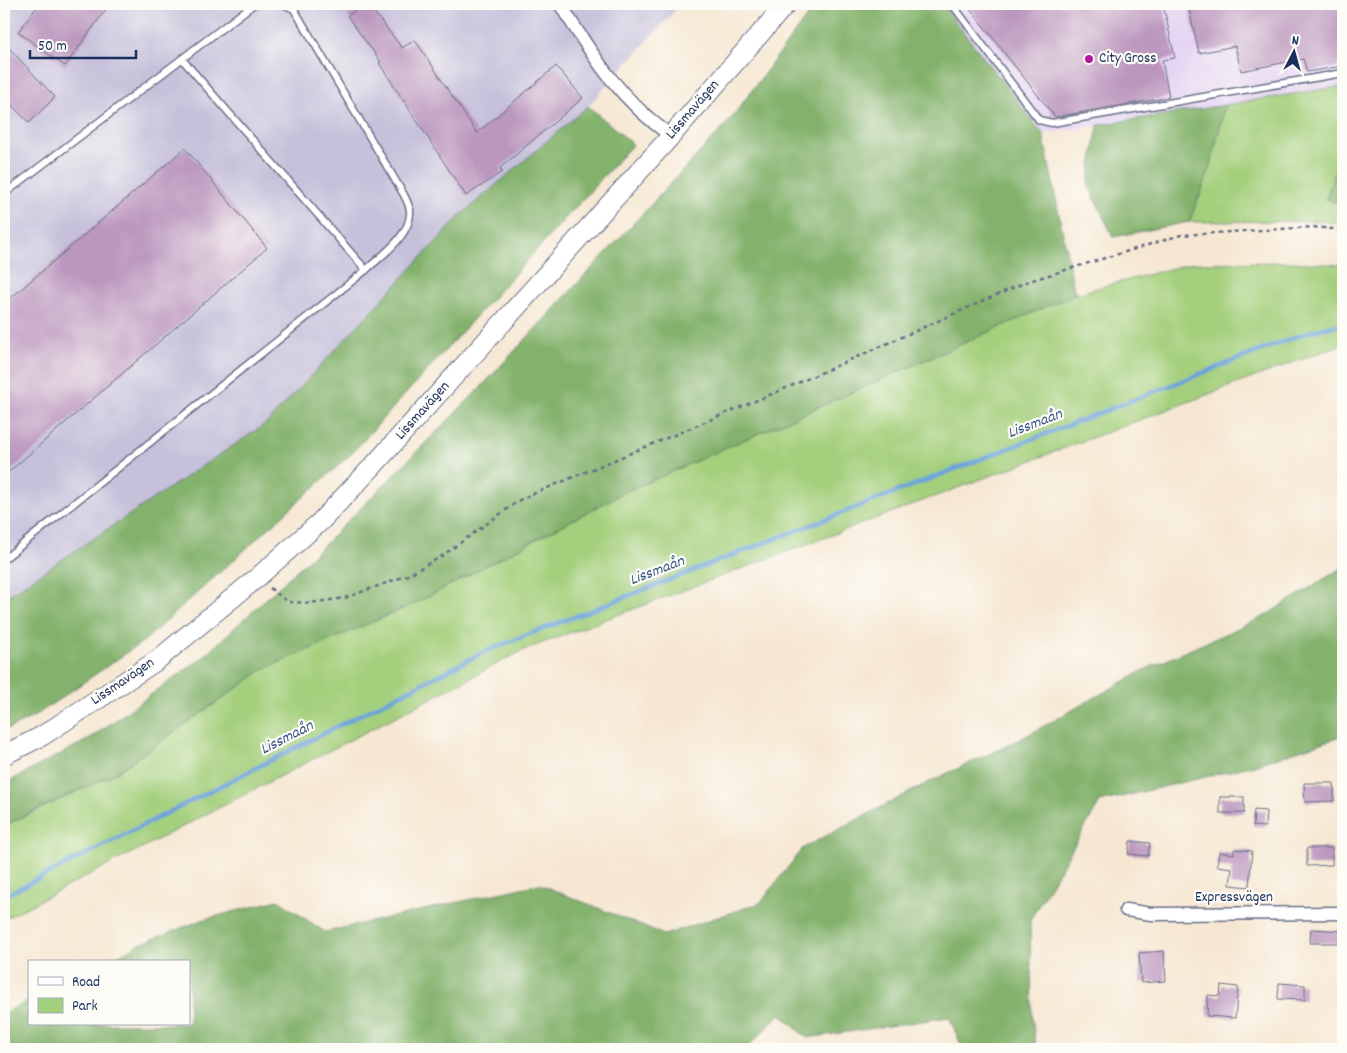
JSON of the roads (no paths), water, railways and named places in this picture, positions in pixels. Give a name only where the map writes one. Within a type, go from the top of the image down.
[{"type":"street","points":[[560,4],[592,54],[623,95],[645,118],[671,136]]},
{"type":"street","name":"Lissmavägen","points":[[4,755],[42,736],[156,661],[258,577],[320,522],[374,465],[671,136],[786,4]]},
{"type":"street","name":"Expressvägen","points":[[1126,910],[1151,914],[1343,913]]},
{"type":"lane","points":[[4,194],[254,4]]},
{"type":"lane","points":[[4,559],[366,270],[396,243],[406,225],[410,210],[404,195],[294,9],[283,4]]},
{"type":"lane","points":[[952,4],[1039,120],[1052,123],[1343,73]]},
{"type":"lane","points":[[182,59],[366,270]]},
{"type":"waterway","name":"Lissmaån","points":[[4,896],[486,651],[1311,331],[1343,324]]},
{"type":"place","name":"City Gross","points":[[1089,59]]}]
